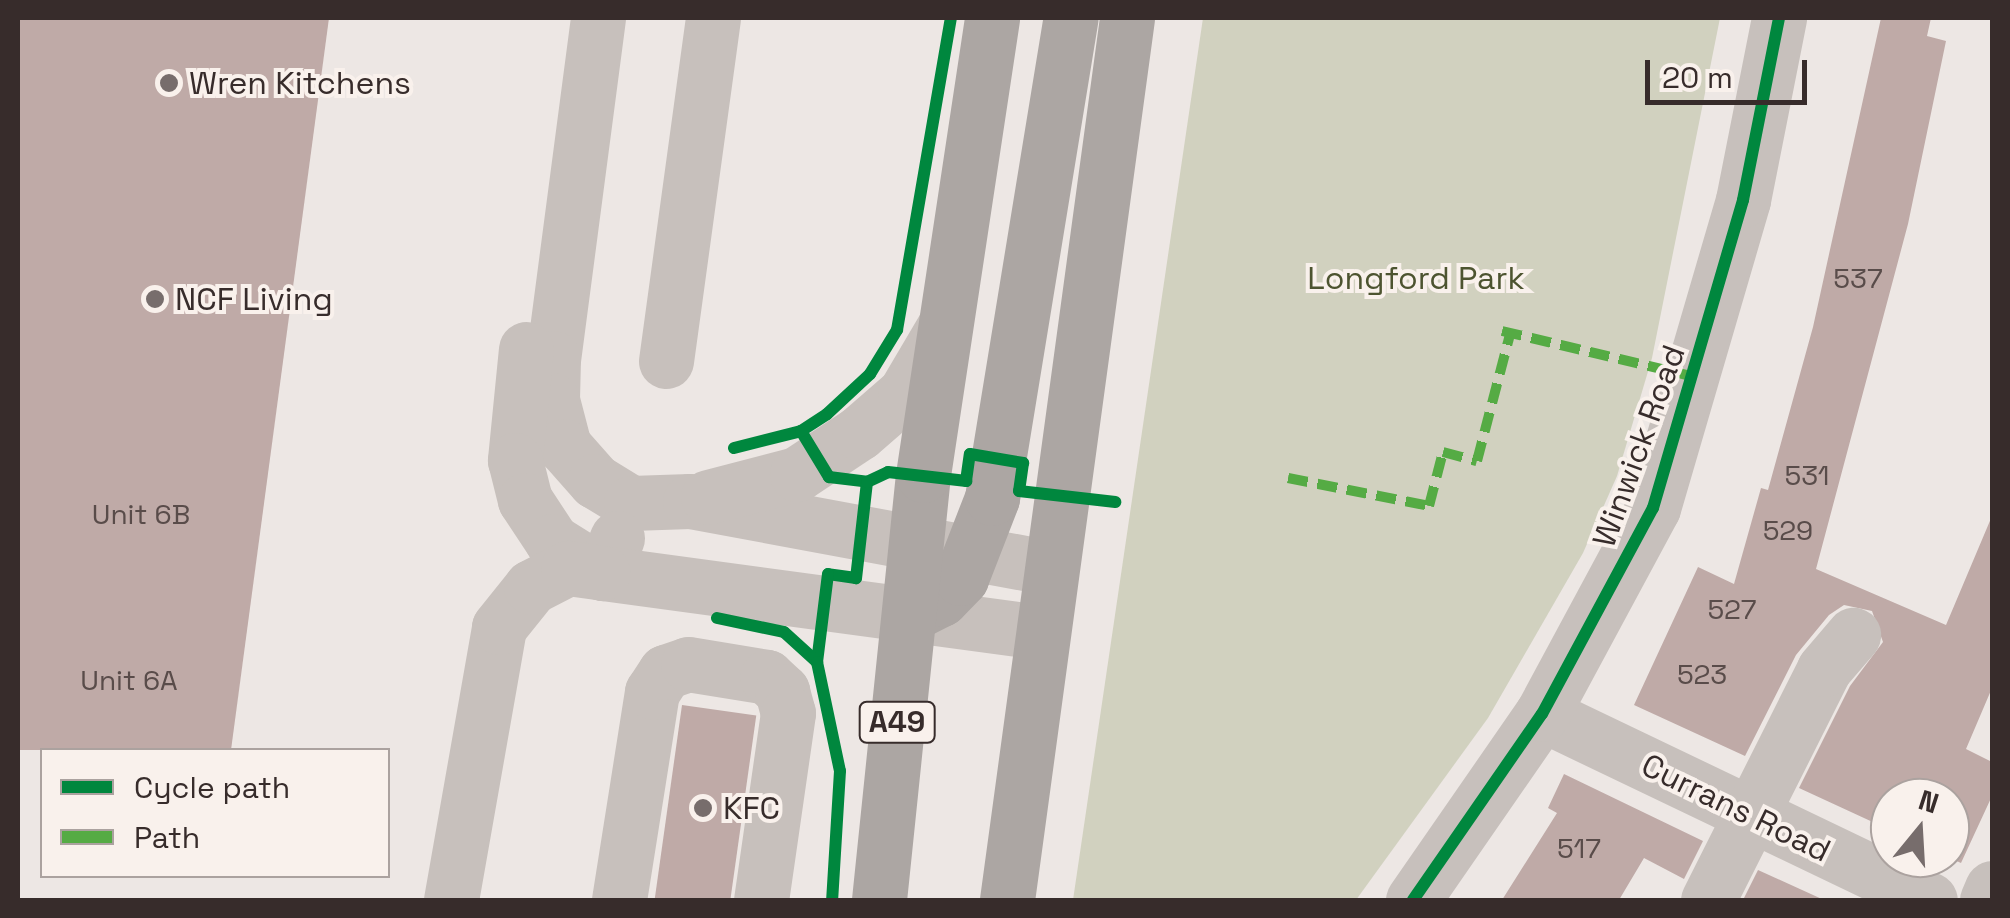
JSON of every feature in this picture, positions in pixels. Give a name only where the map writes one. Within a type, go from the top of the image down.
[{"type":"highway","name":"A49","points":[[879,900],[916,543],[992,18]]},
{"type":"highway","points":[[908,615],[941,599],[974,555],[992,498],[1071,18]]},
{"type":"highway","points":[[1007,900],[1127,18]]},
{"type":"street","points":[[568,18],[515,460],[526,500],[552,541],[603,573]]},
{"type":"street","points":[[598,18],[552,400],[564,446],[595,480],[631,503],[690,501],[797,474],[858,433],[905,393],[945,325]]},
{"type":"street","points":[[666,361],[713,18]]},
{"type":"street","name":"Winwick Road","points":[[1413,900],[1542,714],[1626,565],[1671,455],[1743,200],[1779,18]]},
{"type":"street","points":[[690,501],[1050,568]]},
{"type":"street","points":[[603,573],[631,503]]},
{"type":"street","points":[[451,900],[500,627],[531,587],[568,568],[1041,632]]},
{"type":"street","points":[[1708,900],[1755,817],[1824,668],[1853,635]]},
{"type":"street","points":[[619,900],[652,692],[665,672],[688,664],[767,677],[782,690],[788,714],[761,900]]},
{"type":"street","name":"Currans Road","points":[[1542,714],[1930,900]]},
{"type":"street","points":[[1987,900],[1992,888]]},
{"type":"green space","name":"Longford Park","points":[[1203,18],[1720,18],[1652,358],[1617,476],[1583,553],[1488,718],[1356,900],[1073,900]]},
{"type":"building","points":[[18,18],[329,18],[231,748],[18,750]]},
{"type":"building","points":[[1881,18],[1931,18],[1927,36],[1946,41],[1908,224],[1816,569],[1946,625],[1992,516],[1992,688],[1966,749],[1992,762],[1992,796],[1970,844],[1970,778],[1870,778],[1870,821],[1799,788],[1850,686],[1883,642],[1872,611],[1844,605],[1829,615],[1796,655],[1745,756],[1634,705],[1698,567],[1734,584],[1761,488],[1768,490],[1813,327]]},
{"type":"building","name":"KFC","points":[[682,705],[756,715],[730,900],[655,900]]},
{"type":"building","points":[[1564,774],[1703,841],[1684,879],[1644,858],[1619,900],[1502,900],[1557,813],[1548,808]]},
{"type":"building","points":[[1758,870],[1824,900],[1743,900]]},
{"type":"marked path","points":[[1502,331],[1695,377]]},
{"type":"marked path","points":[[1288,478],[1429,506],[1443,452],[1477,461],[1510,334]]},
{"type":"cycle path","points":[[734,448],[801,431],[827,414],[870,374],[897,330],[951,18]]},
{"type":"cycle path","points":[[1413,900],[1542,714],[1653,508],[1743,200],[1779,18]]},
{"type":"cycle path","points":[[801,431],[829,477],[867,482],[856,578],[828,574],[817,662]]},
{"type":"cycle path","points":[[867,482],[888,472],[966,481],[970,454],[1023,463],[1019,491],[1115,502]]},
{"type":"cycle path","points":[[717,618],[784,632],[817,662],[840,771],[832,900]]},
{"type":"place","name":"Wren Kitchens","points":[[169,83]]},
{"type":"place","name":"NCF Living","points":[[155,299]]},
{"type":"place","name":"KFC","points":[[703,808]]}]
